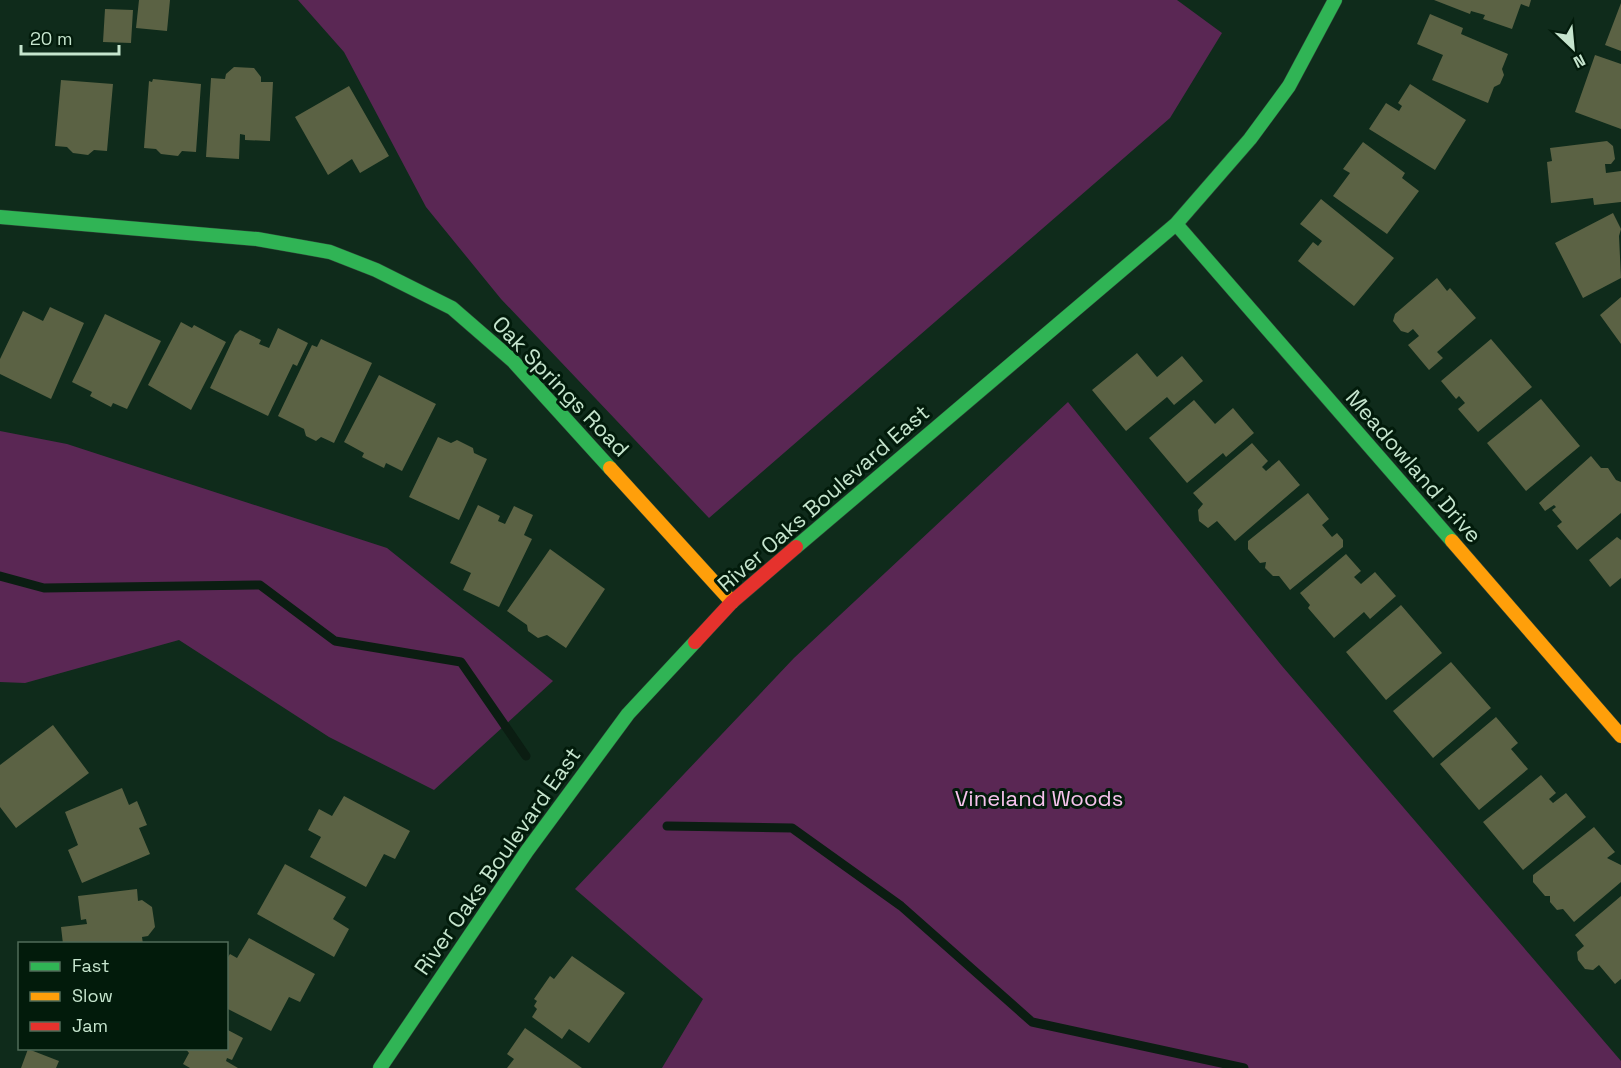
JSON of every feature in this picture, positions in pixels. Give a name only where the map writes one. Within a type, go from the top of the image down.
[{"type":"street","name":"River Oaks Boulevard East","points":[[380,1068],[527,851],[628,714],[732,603],[1176,224],[1251,139],[1289,86],[1335,0]]},
{"type":"street","name":"Oak Springs Road","points":[[0,217],[256,239],[330,252],[376,270],[452,308],[513,361],[732,603]]},
{"type":"street","name":"Meadowland Drive","points":[[1176,224],[1621,736]]},
{"type":"green space","points":[[298,0],[1177,0],[1222,33],[1170,118],[709,518],[501,299],[426,207],[344,52]]},
{"type":"green space","name":"Vineland Woods","points":[[1068,402],[1282,666],[1621,1061],[1621,1068],[662,1068],[703,999],[575,889],[794,658]]},
{"type":"green space","points":[[0,431],[67,444],[387,548],[553,681],[434,790],[329,737],[179,640],[25,683],[0,682]]},
{"type":"building","points":[[139,0],[170,0],[167,31],[136,28]]},
{"type":"building","points":[[1434,0],[1531,0],[1529,7],[1521,4],[1512,29],[1483,19],[1485,15],[1471,11],[1470,14]]},
{"type":"building","points":[[1621,3],[1621,51],[1605,45]]},
{"type":"building","points":[[105,9],[133,10],[131,43],[103,42]]},
{"type":"building","points":[[1430,14],[1463,28],[1461,34],[1508,54],[1502,69],[1504,75],[1500,84],[1494,87],[1488,103],[1432,80],[1443,55],[1417,44]]},
{"type":"building","points":[[1595,55],[1621,64],[1621,129],[1575,112]]},
{"type":"building","points":[[234,67],[254,68],[261,77],[261,82],[273,82],[270,141],[245,140],[245,135],[240,134],[239,159],[206,157],[211,78],[225,79],[226,74]]},
{"type":"building","points":[[153,79],[201,84],[196,152],[182,151],[178,156],[161,154],[156,149],[144,148],[149,81],[152,82]]},
{"type":"building","points":[[61,80],[113,84],[107,151],[94,150],[88,155],[73,153],[67,147],[55,146]]},
{"type":"building","points":[[1410,84],[1466,120],[1435,170],[1369,129],[1386,103],[1399,111],[1402,106],[1398,103]]},
{"type":"building","points":[[349,86],[389,156],[360,173],[352,159],[328,175],[295,117]]},
{"type":"building","points":[[1607,141],[1613,146],[1615,159],[1611,164],[1605,164],[1606,173],[1621,171],[1621,202],[1594,205],[1593,198],[1551,203],[1547,162],[1552,161],[1550,148]]},
{"type":"building","points":[[1363,142],[1405,173],[1402,178],[1419,191],[1387,234],[1333,196],[1350,173],[1343,169]]},
{"type":"building","points":[[1321,199],[1394,258],[1354,306],[1298,261],[1313,242],[1318,246],[1322,241],[1300,224]]},
{"type":"building","points":[[1613,213],[1621,229],[1619,236],[1621,278],[1583,298],[1555,243]]},
{"type":"building","points":[[1437,278],[1447,291],[1450,288],[1476,318],[1437,352],[1443,358],[1429,370],[1408,345],[1419,336],[1413,329],[1408,333],[1401,331],[1393,321],[1395,314]]},
{"type":"building","points":[[1621,297],[1621,344],[1600,315]]},
{"type":"building","points":[[50,307],[84,323],[51,399],[0,374],[0,359],[23,311],[43,321]]},
{"type":"building","points":[[105,314],[161,341],[127,409],[113,403],[111,407],[90,396],[92,392],[72,382]]},
{"type":"building","points":[[181,322],[192,328],[194,325],[226,342],[191,410],[148,385]]},
{"type":"building","points":[[278,328],[308,343],[297,366],[293,364],[268,416],[210,388],[235,335],[240,330],[261,340],[259,344],[269,348]]},
{"type":"building","points":[[321,339],[372,363],[334,443],[321,437],[316,441],[306,436],[304,429],[278,416],[312,345],[317,347]]},
{"type":"building","points":[[1491,339],[1532,387],[1478,432],[1458,409],[1465,403],[1459,396],[1456,399],[1441,381]]},
{"type":"building","points":[[1137,353],[1157,377],[1182,356],[1203,381],[1174,405],[1167,397],[1126,431],[1092,390]]},
{"type":"building","points":[[379,375],[436,404],[402,471],[386,463],[384,468],[362,457],[364,453],[344,442]]},
{"type":"building","points":[[1541,399],[1580,446],[1526,491],[1487,443]]},
{"type":"building","points":[[1194,400],[1215,424],[1233,408],[1254,433],[1226,457],[1223,453],[1187,483],[1149,438]]},
{"type":"building","points":[[438,437],[451,443],[457,440],[473,448],[474,453],[487,459],[459,520],[409,497]]},
{"type":"building","points":[[1252,443],[1268,461],[1262,467],[1266,471],[1279,460],[1300,485],[1235,541],[1217,521],[1208,528],[1199,521],[1198,510],[1203,504],[1193,493]]},
{"type":"building","points":[[1591,456],[1601,468],[1608,468],[1616,480],[1621,482],[1621,513],[1577,550],[1557,526],[1562,522],[1552,510],[1556,507],[1554,505],[1545,511],[1539,503]]},
{"type":"building","points":[[1308,493],[1329,519],[1322,525],[1332,537],[1337,533],[1343,540],[1343,547],[1290,590],[1279,576],[1273,576],[1265,568],[1266,562],[1260,563],[1248,549],[1248,541]]},
{"type":"building","points":[[478,505],[500,516],[498,521],[505,524],[514,506],[533,515],[524,535],[532,539],[499,607],[463,590],[471,573],[450,563]]},
{"type":"building","points":[[1617,537],[1621,540],[1621,578],[1610,587],[1589,560]]},
{"type":"building","points":[[550,549],[605,589],[566,648],[547,635],[538,638],[528,631],[527,625],[507,611]]},
{"type":"building","points":[[1346,554],[1361,571],[1354,577],[1361,584],[1375,572],[1396,596],[1370,619],[1364,612],[1334,638],[1308,608],[1310,605],[1300,593]]},
{"type":"building","points":[[1401,605],[1442,653],[1386,700],[1346,652]]},
{"type":"building","points":[[1451,662],[1491,708],[1433,758],[1393,711]]},
{"type":"building","points":[[1496,717],[1518,743],[1511,749],[1528,769],[1479,810],[1440,764]]},
{"type":"building","points":[[53,725],[89,773],[16,828],[0,807],[0,765]]},
{"type":"building","points":[[1541,775],[1556,793],[1549,799],[1553,803],[1566,793],[1586,817],[1523,870],[1483,822]]},
{"type":"building","points":[[122,788],[129,805],[137,801],[147,825],[139,828],[150,854],[82,883],[68,850],[78,845],[65,812]]},
{"type":"building","points":[[344,796],[410,831],[395,859],[384,854],[366,887],[310,857],[321,837],[308,830],[319,809],[332,816]]},
{"type":"building","points":[[1594,827],[1615,852],[1607,858],[1621,865],[1621,882],[1574,922],[1563,909],[1557,910],[1550,902],[1550,896],[1545,896],[1533,882],[1533,875]]},
{"type":"building","points":[[285,864],[346,897],[333,919],[349,929],[334,957],[257,914]]},
{"type":"building","points":[[137,889],[138,901],[142,900],[152,907],[155,927],[148,936],[142,937],[143,942],[63,942],[61,927],[87,924],[86,919],[81,920],[78,896]]},
{"type":"building","points":[[1621,896],[1621,979],[1615,984],[1599,965],[1593,970],[1585,969],[1578,960],[1577,952],[1584,946],[1575,935]]},
{"type":"building","points":[[249,938],[315,974],[300,1002],[289,997],[271,1031],[228,1009],[228,957],[230,954],[237,958]]},
{"type":"building","points":[[572,956],[625,993],[589,1043],[569,1029],[562,1039],[532,1017],[537,1009],[534,1006],[537,1001],[534,999],[550,976],[554,979]]},
{"type":"building","points":[[525,1028],[582,1068],[507,1068],[514,1059],[507,1054]]},
{"type":"building","points":[[228,1030],[243,1038],[232,1060],[227,1058],[226,1061],[238,1068],[190,1068],[183,1064],[189,1053],[187,1050],[228,1050]]},
{"type":"building","points":[[28,1050],[59,1061],[56,1068],[21,1068]]},
{"type":"waterway","points":[[0,576],[44,588],[260,585],[335,641],[461,662],[526,756]]},
{"type":"waterway","points":[[667,826],[792,828],[901,906],[1032,1022],[1244,1068]]},
{"type":"traffic: fast","points":[[796,547],[1176,224],[1250,139],[1289,86],[1335,0]]},
{"type":"traffic: fast","points":[[0,217],[257,239],[330,252],[376,270],[452,308],[513,361],[610,468]]},
{"type":"traffic: fast","points":[[1176,224],[1452,541]]},
{"type":"traffic: fast","points":[[380,1068],[527,851],[628,714],[695,642]]},
{"type":"traffic: slow","points":[[610,468],[732,602]]},
{"type":"traffic: slow","points":[[1452,541],[1621,736]]},
{"type":"traffic: jam","points":[[695,642],[732,602],[796,547]]}]
